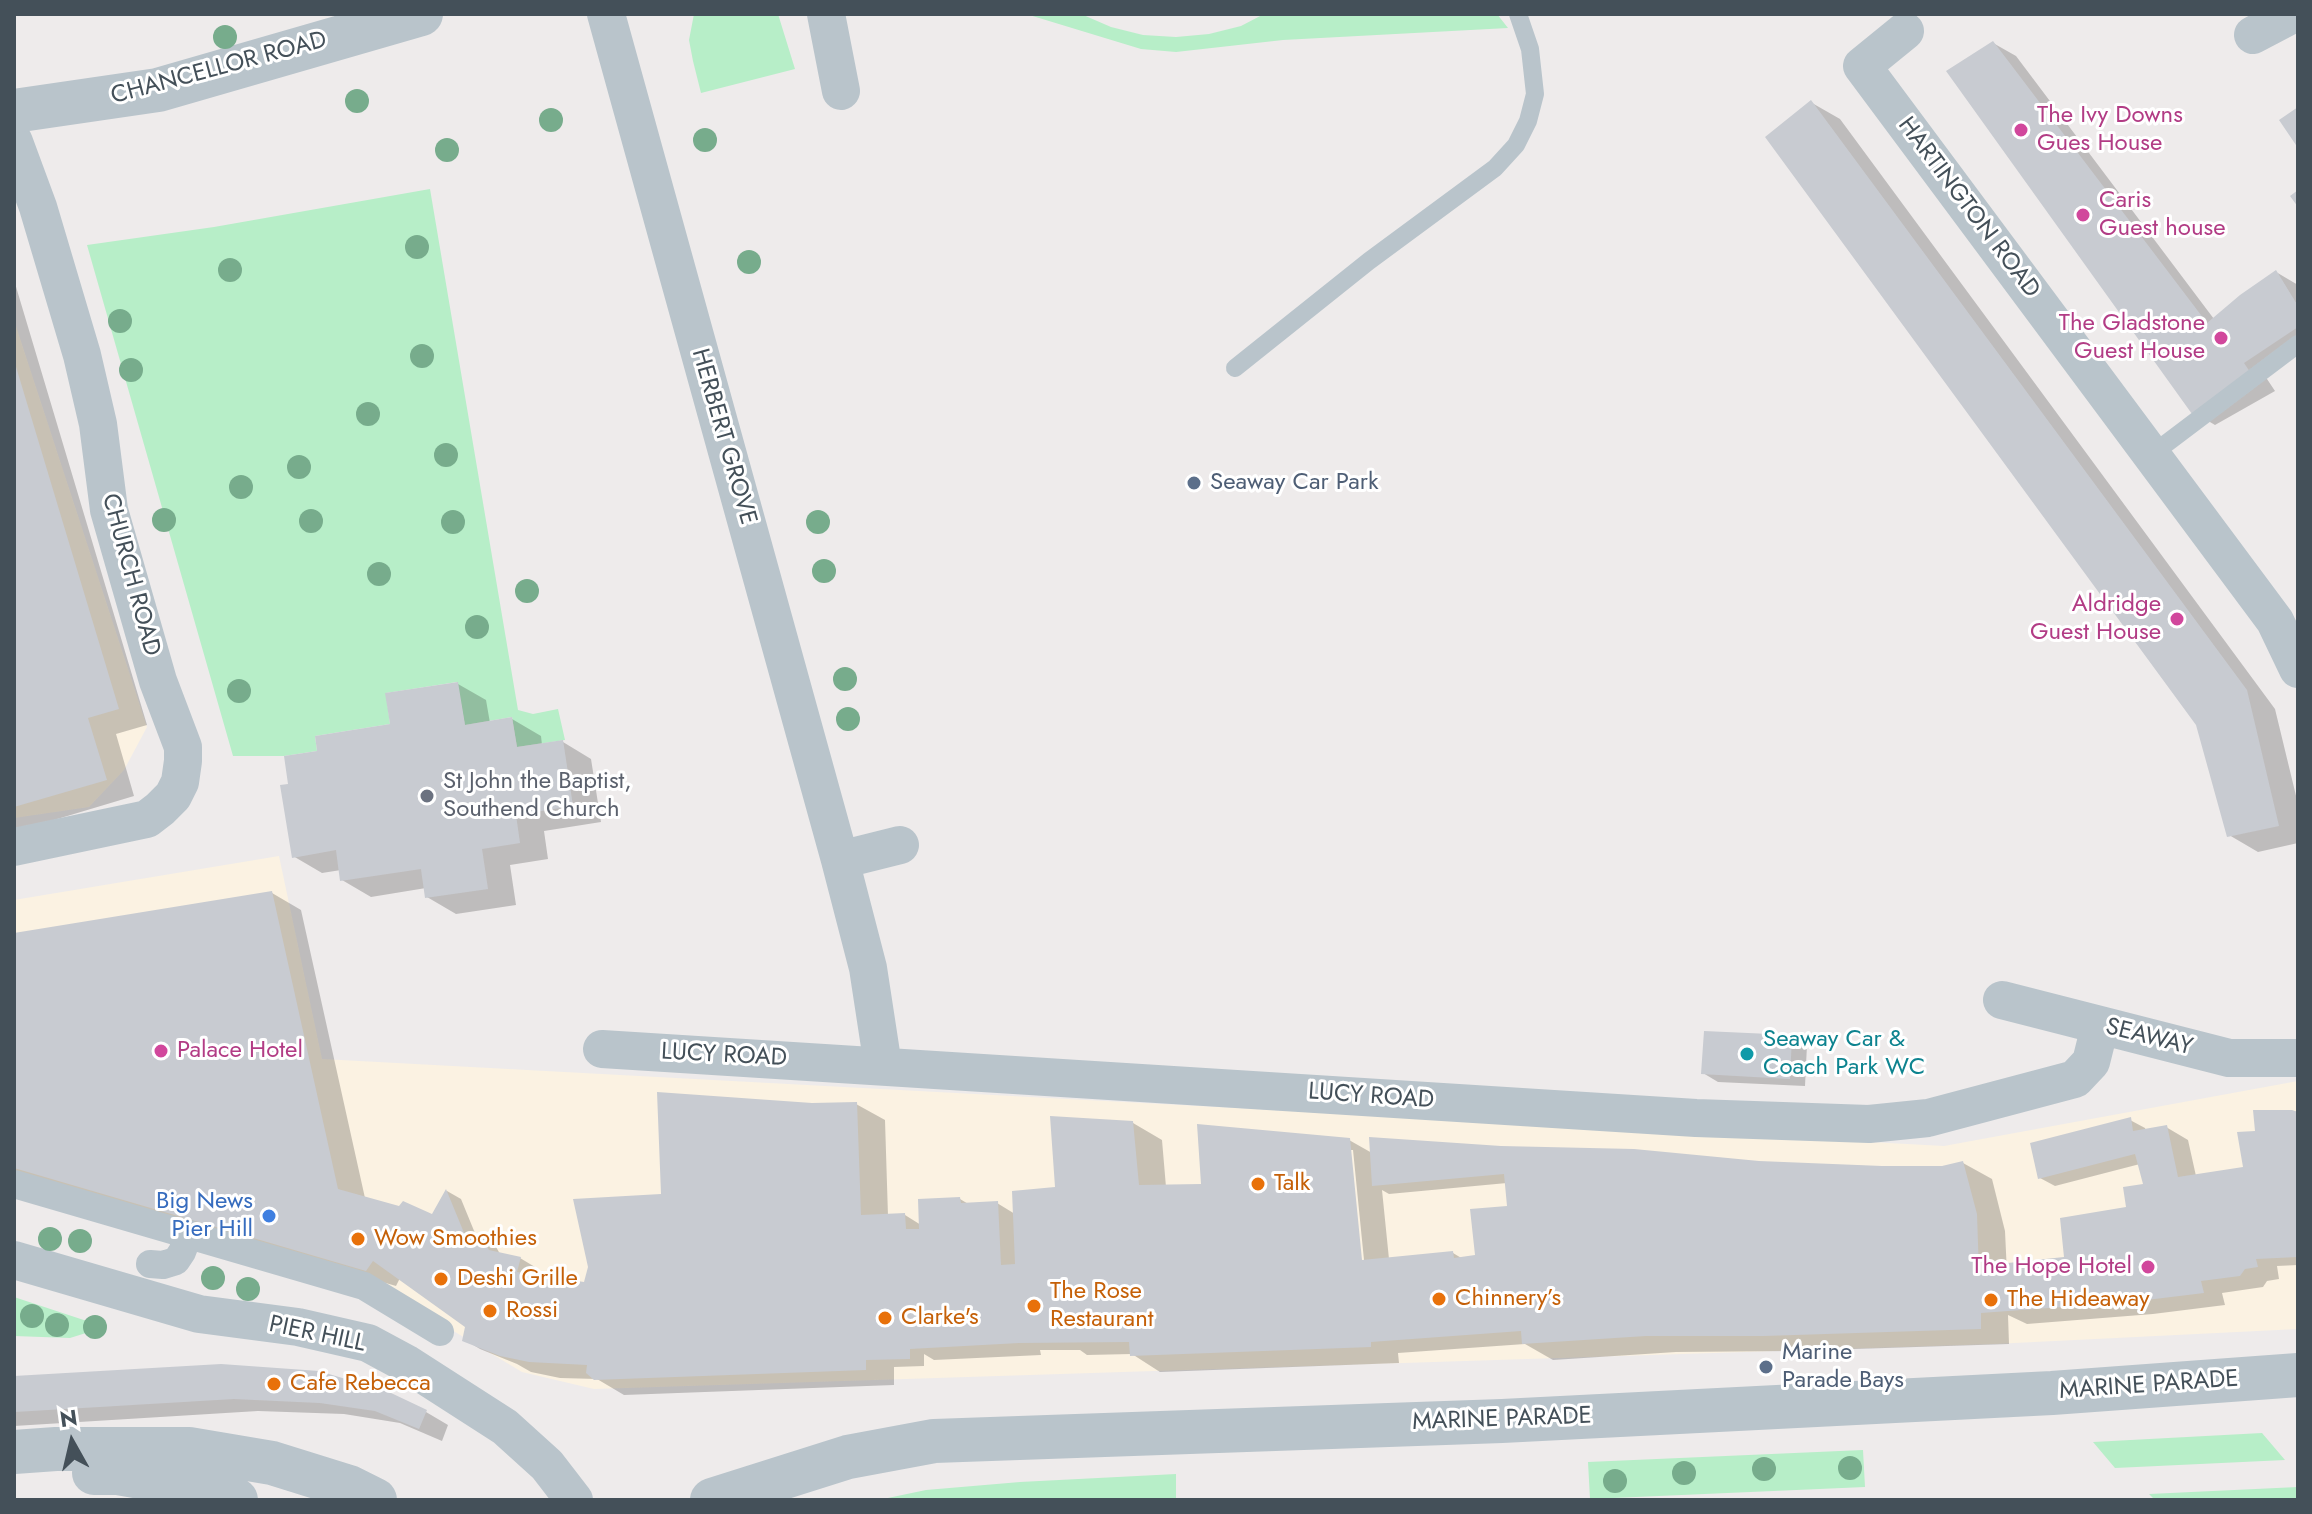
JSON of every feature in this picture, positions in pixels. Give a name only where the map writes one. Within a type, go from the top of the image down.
[{"type":"street","name":"CHANCELLOR ROAD","points":[[14,111],[158,90],[421,14]]},
{"type":"street","name":"HERBERT GROVE","points":[[606,14],[840,860],[868,968],[883,1066]]},
{"type":"street","points":[[826,14],[841,91]]},
{"type":"street","points":[[2253,35],[2293,14]]},
{"type":"street","name":"HARTINGTON ROAD","points":[[1905,31],[1862,66],[2275,621],[2298,669]]},
{"type":"street","name":"CHURCH ROAD","points":[[14,142],[38,207],[82,355],[98,424],[109,510],[158,681],[183,747],[180,782],[173,796],[147,819],[14,847]]},
{"type":"street","points":[[840,860],[900,845]]},
{"type":"street","name":"SEAWAY","points":[[2002,1000],[2229,1058],[2298,1058]]},
{"type":"street","name":"LUCY ROAD","points":[[602,1049],[1696,1118],[1869,1124],[1928,1118],[2075,1079],[2091,1062],[2100,1026]]},
{"type":"street","points":[[14,1184],[364,1286],[440,1332]]},
{"type":"street","points":[[150,1264],[163,1265],[176,1261],[189,1234]]},
{"type":"street","name":"PIER HILL","points":[[14,1260],[199,1314],[298,1327],[368,1343],[407,1364],[505,1427],[547,1465],[574,1500]]},
{"type":"street","name":"MARINE PARADE","points":[[712,1500],[848,1457],[934,1441],[1502,1421],[2052,1393],[2298,1375]]},
{"type":"street","points":[[14,1452],[56,1449],[236,1500]]},
{"type":"street","points":[[14,1474],[139,1475],[189,1449],[272,1463],[349,1487],[375,1500]]},
{"type":"lane","points":[[1235,368],[1369,261],[1495,168],[1516,145],[1528,121],[1535,94],[1530,49],[1518,14]]},
{"type":"lane","points":[[2151,455],[2298,344]]},
{"type":"shaded area","points":[[14,320],[147,727],[124,770],[89,807],[14,818]]},
{"type":"shaded area","points":[[279,856],[322,1059],[1944,1146],[2298,1081],[2298,1329],[1994,1344],[594,1389],[522,1372],[370,1281],[14,1172],[14,900]]},
{"type":"green space","points":[[694,14],[778,14],[795,69],[701,93],[689,40]]},
{"type":"green space","points":[[1026,14],[1081,14],[1111,27],[1143,35],[1176,37],[1209,34],[1241,26],[1264,14],[1497,14],[1508,28],[1283,40],[1176,52],[1141,49]]},
{"type":"green space","points":[[430,189],[518,710],[533,714],[558,709],[565,740],[517,747],[512,717],[465,725],[457,682],[386,693],[390,724],[315,736],[317,751],[284,756],[233,756],[87,245],[214,227]]},
{"type":"green space","points":[[14,1297],[105,1327],[70,1338],[14,1336]]},
{"type":"green space","points":[[2262,1433],[2285,1460],[2115,1468],[2093,1442]]},
{"type":"green space","points":[[1863,1450],[1865,1487],[1590,1499],[1588,1462]]},
{"type":"green space","points":[[1176,1474],[1176,1500],[883,1499],[926,1490]]},
{"type":"green space","points":[[2298,1487],[2298,1500],[2155,1500],[2149,1494]]},
{"type":"building","points":[[1993,41],[2207,323],[2276,270],[2298,306],[2298,327],[2244,363],[2254,378],[2192,414],[1946,71]]},
{"type":"building","points":[[1811,100],[2247,690],[2279,826],[2227,837],[2196,725],[1765,137]]},
{"type":"building","points":[[2298,107],[2298,148],[2279,120]]},
{"type":"building","points":[[2298,190],[2298,207],[2290,196]]},
{"type":"building","points":[[14,360],[119,709],[88,718],[107,780],[14,807]]},
{"type":"building","name":"St John the Baptist, Southend Church","points":[[458,682],[465,725],[512,717],[517,747],[563,740],[573,806],[516,815],[520,843],[482,849],[488,889],[425,898],[421,869],[340,881],[336,850],[292,858],[280,785],[288,784],[284,756],[317,751],[315,736],[390,724],[385,693]]},
{"type":"building","points":[[272,891],[338,1189],[399,1206],[403,1201],[432,1214],[446,1189],[467,1240],[480,1234],[489,1250],[521,1257],[517,1272],[584,1282],[588,1267],[573,1199],[661,1194],[657,1092],[812,1103],[857,1102],[861,1215],[905,1213],[906,1229],[919,1229],[918,1199],[960,1197],[961,1203],[998,1201],[1001,1265],[1015,1264],[1012,1191],[1055,1187],[1050,1116],[1133,1121],[1139,1185],[1201,1184],[1197,1124],[1350,1138],[1362,1260],[1453,1251],[1454,1258],[1475,1255],[1470,1209],[1507,1206],[1504,1174],[1372,1186],[1369,1137],[1501,1146],[1634,1149],[1759,1161],[1882,1166],[1942,1166],[1963,1161],[1977,1214],[1979,1273],[2009,1271],[2008,1263],[2064,1257],[2060,1218],[2126,1207],[2123,1187],[2143,1184],[2135,1154],[2038,1179],[2030,1143],[2131,1117],[2133,1131],[2167,1125],[2178,1177],[2243,1167],[2237,1132],[2255,1131],[2253,1110],[2292,1110],[2298,1112],[2298,1257],[2256,1259],[2258,1267],[2245,1269],[2240,1276],[2201,1281],[2204,1293],[1981,1313],[1981,1329],[1764,1336],[1646,1336],[1522,1344],[1521,1331],[1371,1342],[1371,1347],[1130,1356],[1129,1342],[1019,1343],[910,1349],[910,1359],[866,1360],[866,1370],[594,1380],[586,1373],[587,1365],[529,1362],[500,1356],[462,1341],[465,1327],[373,1261],[366,1271],[14,1168],[14,933]]},
{"type":"building","name":"Seaway Car & Coach Park WC","points":[[1704,1031],[1792,1035],[1790,1079],[1701,1074]]},
{"type":"building","points":[[221,1364],[319,1371],[389,1392],[427,1410],[419,1429],[375,1411],[320,1403],[234,1399],[14,1412],[14,1376]]},
{"type":"place","name":"The Ivy Downs Gues House","points":[[2021,130]]},
{"type":"place","name":"Caris Guest house","points":[[2083,215]]},
{"type":"place","name":"The Gladstone Guest House","points":[[2221,338]]},
{"type":"place","name":"Seaway Car Park","points":[[1194,483]]},
{"type":"place","name":"Aldridge Guest House","points":[[2177,619]]},
{"type":"place","name":"St John the Baptist, Southend Church","points":[[427,796]]},
{"type":"place","name":"Palace Hotel","points":[[161,1051]]},
{"type":"place","name":"Seaway Car & Coach Park WC","points":[[1747,1054]]},
{"type":"place","name":"Talk","points":[[1258,1184]]},
{"type":"place","name":"Big News Pier Hill","points":[[269,1216]]},
{"type":"place","name":"Wow Smoothies","points":[[358,1239]]},
{"type":"place","name":"The Hope Hotel","points":[[2148,1267]]},
{"type":"place","name":"Deshi Grille","points":[[441,1279]]},
{"type":"place","name":"Chinnery’s","points":[[1439,1299]]},
{"type":"place","name":"The Hideaway","points":[[1991,1300]]},
{"type":"place","name":"The Rose Restaurant","points":[[1034,1306]]},
{"type":"place","name":"Rossi","points":[[490,1311]]},
{"type":"place","name":"Clarke's","points":[[885,1318]]},
{"type":"place","name":"Marine Parade Bays","points":[[1766,1367]]},
{"type":"place","name":"Cafe Rebecca","points":[[274,1384]]}]
